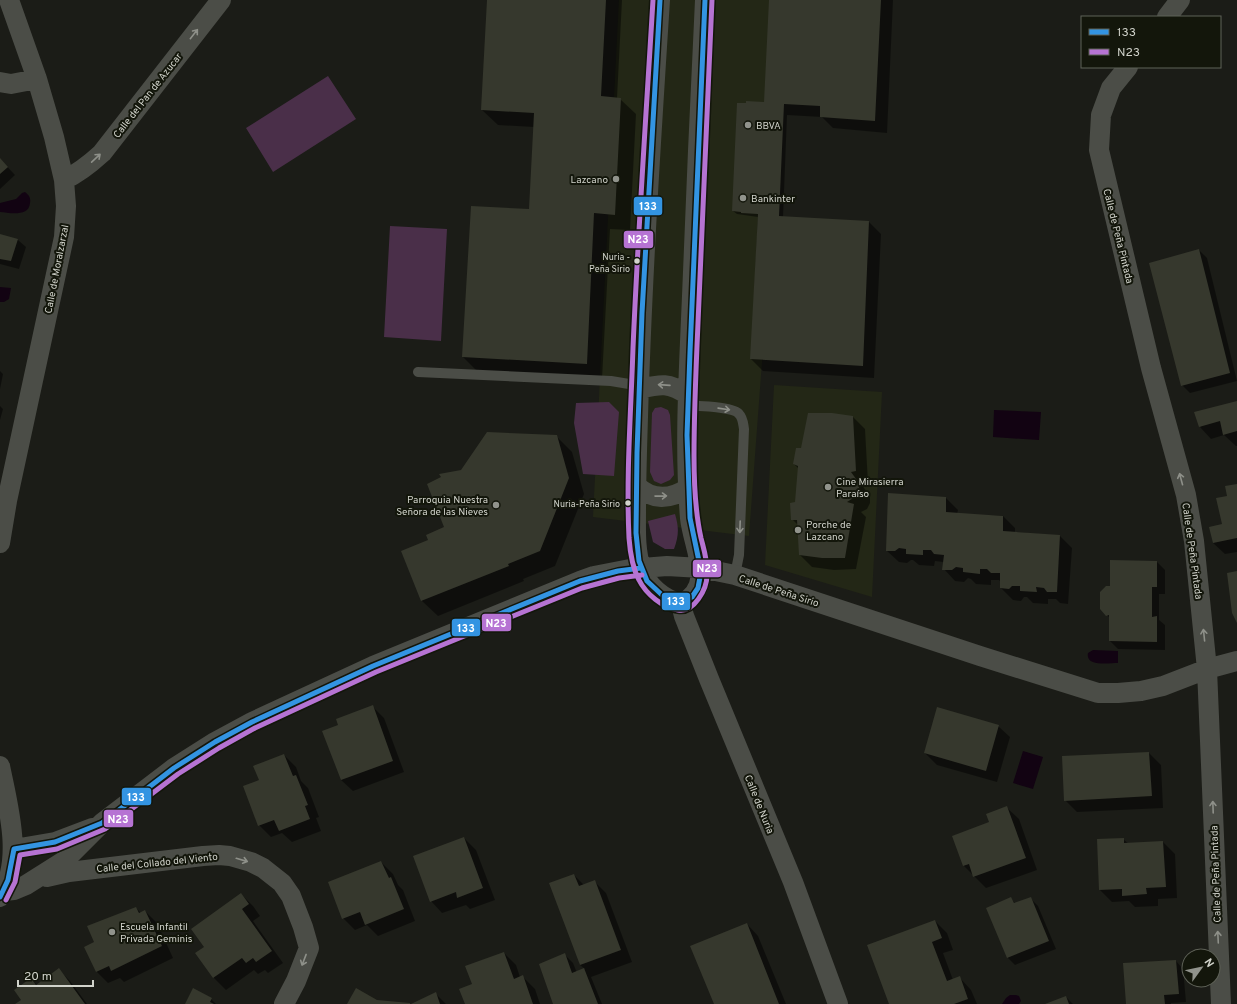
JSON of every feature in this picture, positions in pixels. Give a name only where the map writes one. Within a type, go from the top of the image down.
[{"type":"street","name":"Calle de Moralzarzal","points":[[0,543],[7,501],[64,237],[66,206],[64,180],[54,137],[9,0]]},
{"type":"street","name":"Calle del Pan de Azucar","points":[[64,180],[76,175],[102,153],[221,0]]},
{"type":"street","points":[[660,0],[648,184],[639,388],[636,543],[641,568],[652,587],[664,598],[681,604],[688,601],[695,594],[700,585],[701,568],[693,535],[688,488],[687,403],[705,0]]},
{"type":"street","points":[[1168,16],[1180,0]]},
{"type":"street","name":"Calle de Peña Pintada","points":[[1127,68],[1111,88],[1101,115],[1099,150],[1152,368],[1186,495],[1194,541],[1207,669],[1221,1004]]},
{"type":"street","points":[[0,82],[11,84],[36,79]]},
{"type":"street","points":[[639,388],[664,384],[675,387],[687,403]]},
{"type":"street","points":[[636,484],[643,492],[654,496],[678,495],[688,488]]},
{"type":"street","name":"Calle de Peña Sirio","points":[[2,894],[26,885],[64,861],[102,823],[174,768],[215,742],[252,722],[373,666],[580,581],[618,571],[668,566],[701,568],[735,575],[980,656],[1098,693],[1141,691],[1163,686],[1207,669],[1237,661]]},
{"type":"street","name":"Calle de Nuria","points":[[681,604],[697,651],[793,882],[838,1004]]},
{"type":"street","points":[[0,766],[8,802],[14,848],[12,863],[2,894]]},
{"type":"street","points":[[14,848],[55,842],[102,823]]},
{"type":"street","name":"Calle del Collado del Viento","points":[[37,879],[69,872],[203,856],[230,856],[251,862],[263,868],[282,883],[290,896],[309,948],[296,981],[284,1004]]},
{"type":"lane","points":[[418,372],[611,381],[629,384],[639,388]]},
{"type":"lane","points":[[687,403],[691,407],[699,406],[733,410],[738,412],[743,420],[744,429],[739,555],[735,575]]},
{"type":"shaded area","points":[[619,0],[789,0],[749,536],[593,517]]},
{"type":"shaded area","points":[[328,76],[356,119],[273,172],[246,128]]},
{"type":"shaded area","points":[[25,192],[29,195],[30,200],[29,207],[26,210],[18,213],[0,212],[0,203],[16,199]]},
{"type":"shaded area","points":[[390,226],[447,229],[441,341],[384,337]]},
{"type":"shaded area","points":[[0,287],[11,288],[9,299],[4,302],[0,302]]},
{"type":"shaded area","points":[[774,385],[882,392],[872,597],[765,565]]},
{"type":"shaded area","points":[[609,402],[619,412],[614,476],[583,474],[574,423],[576,403]]},
{"type":"shaded area","points":[[661,407],[668,410],[670,415],[674,475],[670,480],[661,484],[654,481],[650,472],[652,413],[655,408]]},
{"type":"shaded area","points":[[994,410],[1041,412],[1039,440],[993,437]]},
{"type":"shaded area","points":[[675,514],[678,532],[676,544],[674,549],[665,549],[653,542],[648,521]]},
{"type":"shaded area","points":[[1093,650],[1118,651],[1118,663],[1104,664],[1090,660],[1088,653]]},
{"type":"shaded area","points":[[1023,751],[1043,757],[1033,789],[1013,783]]},
{"type":"shaded area","points":[[1010,995],[1019,996],[1021,1001],[1019,1004],[1002,1004]]},
{"type":"building","points":[[487,0],[606,0],[601,96],[621,98],[615,215],[594,213],[587,364],[462,357],[471,206],[529,209],[534,113],[481,110]]},
{"type":"building","points":[[769,0],[881,0],[875,121],[820,117],[820,106],[784,104],[779,216],[869,221],[863,366],[750,359],[758,214],[732,211],[737,103],[746,103],[746,101],[764,102]]},
{"type":"building","points":[[0,158],[8,167],[0,174]]},
{"type":"building","points":[[0,234],[18,239],[11,261],[0,259]]},
{"type":"building","points":[[1199,249],[1230,373],[1181,386],[1149,263]]},
{"type":"building","points":[[1237,401],[1237,431],[1223,435],[1220,421],[1199,427],[1194,412]]},
{"type":"building","name":"Cine Mirasierra Paraíso","points":[[808,413],[832,413],[853,416],[856,471],[851,472],[859,483],[859,490],[855,497],[847,502],[854,504],[845,558],[822,558],[799,555],[797,520],[791,520],[790,503],[795,502],[798,466],[793,464],[796,448],[801,448]]},
{"type":"building","name":"Parroquia Nuestra Señora de las Nieves","points":[[487,432],[557,435],[569,478],[540,551],[508,564],[509,566],[421,601],[401,551],[428,540],[426,535],[444,527],[427,484],[441,477],[439,474],[461,470]]},
{"type":"building","points":[[1237,484],[1237,538],[1213,543],[1209,527],[1222,524],[1216,498],[1227,496],[1225,486]]},
{"type":"building","points":[[888,493],[946,497],[946,512],[1003,516],[1003,531],[1060,535],[1057,592],[1047,592],[1044,588],[1036,587],[1037,592],[1020,591],[1020,586],[1012,586],[1009,589],[1000,588],[1000,573],[991,573],[987,569],[980,569],[980,574],[963,572],[963,568],[956,567],[952,570],[942,570],[944,555],[934,554],[931,550],[923,550],[923,555],[906,554],[906,549],[899,548],[895,551],[886,551]]},
{"type":"building","points":[[1110,560],[1157,561],[1157,587],[1152,587],[1152,617],[1157,616],[1157,642],[1109,641],[1109,615],[1106,616],[1100,609],[1100,592],[1106,586],[1110,586]]},
{"type":"building","points":[[1237,571],[1237,623],[1232,613],[1227,573]]},
{"type":"building","points":[[373,705],[393,761],[341,780],[322,731],[338,725],[336,719]]},
{"type":"building","points":[[937,707],[999,725],[986,771],[924,753]]},
{"type":"building","points":[[1149,752],[1152,796],[1064,801],[1062,756]]},
{"type":"building","points":[[284,754],[293,776],[296,775],[308,805],[305,806],[310,819],[279,831],[274,820],[258,826],[243,786],[259,780],[253,766]]},
{"type":"building","points":[[1007,806],[1026,858],[973,877],[969,864],[963,866],[952,836],[989,822],[986,814]]},
{"type":"building","points":[[464,837],[483,888],[457,898],[456,892],[430,902],[413,856]]},
{"type":"building","points":[[1124,838],[1124,843],[1163,841],[1166,887],[1146,888],[1147,894],[1122,896],[1122,889],[1099,890],[1097,839]]},
{"type":"building","points":[[381,861],[389,878],[391,877],[404,909],[365,925],[360,912],[342,919],[328,882]]},
{"type":"building","points":[[574,874],[579,886],[595,880],[621,950],[580,965],[549,883]]},
{"type":"building","points":[[241,893],[249,904],[242,909],[272,951],[256,962],[253,958],[246,963],[242,958],[213,978],[195,953],[204,947],[191,929]]},
{"type":"building","points":[[1011,897],[1014,903],[1031,897],[1049,941],[1007,958],[986,908]]},
{"type":"building","points":[[136,907],[139,913],[145,910],[162,946],[111,971],[109,966],[96,972],[84,947],[94,942],[87,926]]},
{"type":"building","points":[[935,920],[942,938],[932,942],[947,981],[960,976],[968,999],[954,1004],[889,1004],[867,945]]},
{"type":"building","points":[[747,923],[779,1004],[714,1004],[690,946]]},
{"type":"building","points":[[504,952],[514,979],[523,975],[533,1004],[465,1004],[459,989],[472,984],[465,966]]},
{"type":"building","points":[[565,953],[572,973],[584,968],[598,1004],[553,1004],[539,964]]},
{"type":"building","points":[[1176,960],[1179,994],[1164,995],[1165,1004],[1126,1004],[1123,963]]},
{"type":"building","points":[[59,968],[85,1004],[15,1004],[21,1000],[14,990],[31,978],[36,985]]},
{"type":"building","points":[[193,988],[212,998],[210,1002],[214,1004],[185,1004]]},
{"type":"building","points":[[356,988],[377,1000],[410,1004],[347,1004]]},
{"type":"building","points":[[436,992],[440,1004],[411,1004]]},
{"type":"building","points":[[1066,996],[1069,1004],[1045,1004]]},
{"type":"transit line","name":"N23","points":[[653,0],[633,348],[628,467],[628,514],[629,538],[633,565],[642,585],[656,600],[672,609],[678,610],[684,610],[694,604],[705,587],[707,575],[706,561],[696,507],[694,439],[712,0]]},
{"type":"transit line","name":"133","points":[[660,0],[642,313],[636,533],[639,561],[647,581],[662,595],[681,604],[692,597],[698,588],[700,577],[700,566],[690,518],[687,435],[705,0]]},
{"type":"transit line","name":"133","points":[[0,897],[8,880],[14,849],[55,842],[102,823],[174,768],[215,742],[252,722],[373,666],[580,581],[618,571],[641,568]]},
{"type":"transit line","name":"N23","points":[[6,900],[15,882],[20,855],[57,849],[105,829],[178,774],[219,748],[255,728],[376,672],[582,588],[619,578],[642,575]]},
{"type":"place","name":"BBVA","points":[[748,125]]},
{"type":"place","name":"Lazcano","points":[[616,179]]},
{"type":"place","name":"Bankinter","points":[[743,198]]},
{"type":"place","name":"Nuria - Peña Sirio","points":[[637,261]]},
{"type":"place","name":"Cine Mirasierra Paraíso","points":[[828,487]]},
{"type":"place","name":"Nuria-Peña Sirio","points":[[628,503]]},
{"type":"place","name":"Parroquia Nuestra Señora de las Nieves","points":[[496,505]]},
{"type":"place","name":"Porche de Lazcano","points":[[798,530]]},
{"type":"place","name":"Escuela Infantil Privada Geminis","points":[[112,932]]}]
